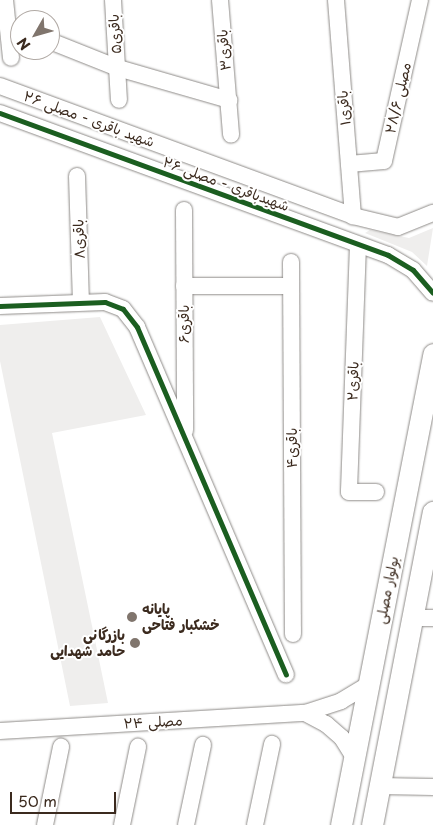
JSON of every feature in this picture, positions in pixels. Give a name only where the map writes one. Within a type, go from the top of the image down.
[{"type":"main road","name":"بولوار مصلی","points":[[341,825],[433,354]]},
{"type":"main road","points":[[372,825],[380,786],[423,618],[433,512]]},
{"type":"street","points":[[5,0],[10,42]]},
{"type":"street","name":"باقری۵","points":[[113,0],[119,100]]},
{"type":"street","name":"باقری۳","points":[[220,0],[229,100],[230,135]]},
{"type":"street","name":"باقری۱","points":[[336,0],[353,216]]},
{"type":"street","name":"مصلی ۲۸/۶","points":[[349,164],[384,161],[420,0]]},
{"type":"street","points":[[60,46],[118,68],[229,100]]},
{"type":"street","name":"شهید باقری - مصلی ۲۶","points":[[0,86],[353,216],[398,227],[433,213]]},
{"type":"street","name":"شهیدباقری - مصلی ۲۶","points":[[0,113],[388,254],[413,270],[433,293]]},
{"type":"street","name":"باقری۸","points":[[77,176],[81,302]]},
{"type":"street","name":"باقری۶","points":[[184,210],[185,437]]},
{"type":"street","name":"باقری۲","points":[[358,244],[349,492],[376,492]]},
{"type":"street","name":"باقری۴","points":[[291,262],[293,634]]},
{"type":"street","points":[[184,286],[291,286]]},
{"type":"street","points":[[0,306],[104,302],[123,309],[137,326],[286,674]]},
{"type":"street","points":[[305,714],[341,701],[368,685]]},
{"type":"street","points":[[305,714],[326,724],[342,738],[354,757]]},
{"type":"street","name":"مصلی ۲۴","points":[[0,731],[305,714]]},
{"type":"street","points":[[256,825],[272,744]]},
{"type":"street","points":[[186,825],[203,745]]},
{"type":"street","points":[[45,825],[61,747]]},
{"type":"street","points":[[122,825],[138,747]]},
{"type":"street","points":[[380,786],[433,787]]},
{"type":"shaded area","points":[[433,228],[427,266],[412,252],[365,233],[370,230],[409,238]]},
{"type":"shaded area","points":[[100,317],[146,415],[52,433],[108,703],[70,706],[0,361],[0,325]]},
{"type":"cycle path","points":[[0,113],[388,255],[413,270],[433,293]]},
{"type":"cycle path","points":[[0,306],[105,302],[123,309],[137,327],[286,674]]},
{"type":"place","name":"پایانه خشکبار فتاحی","points":[[132,617]]},
{"type":"place","name":"بازرگانی حامد شهدایی","points":[[135,643]]}]
